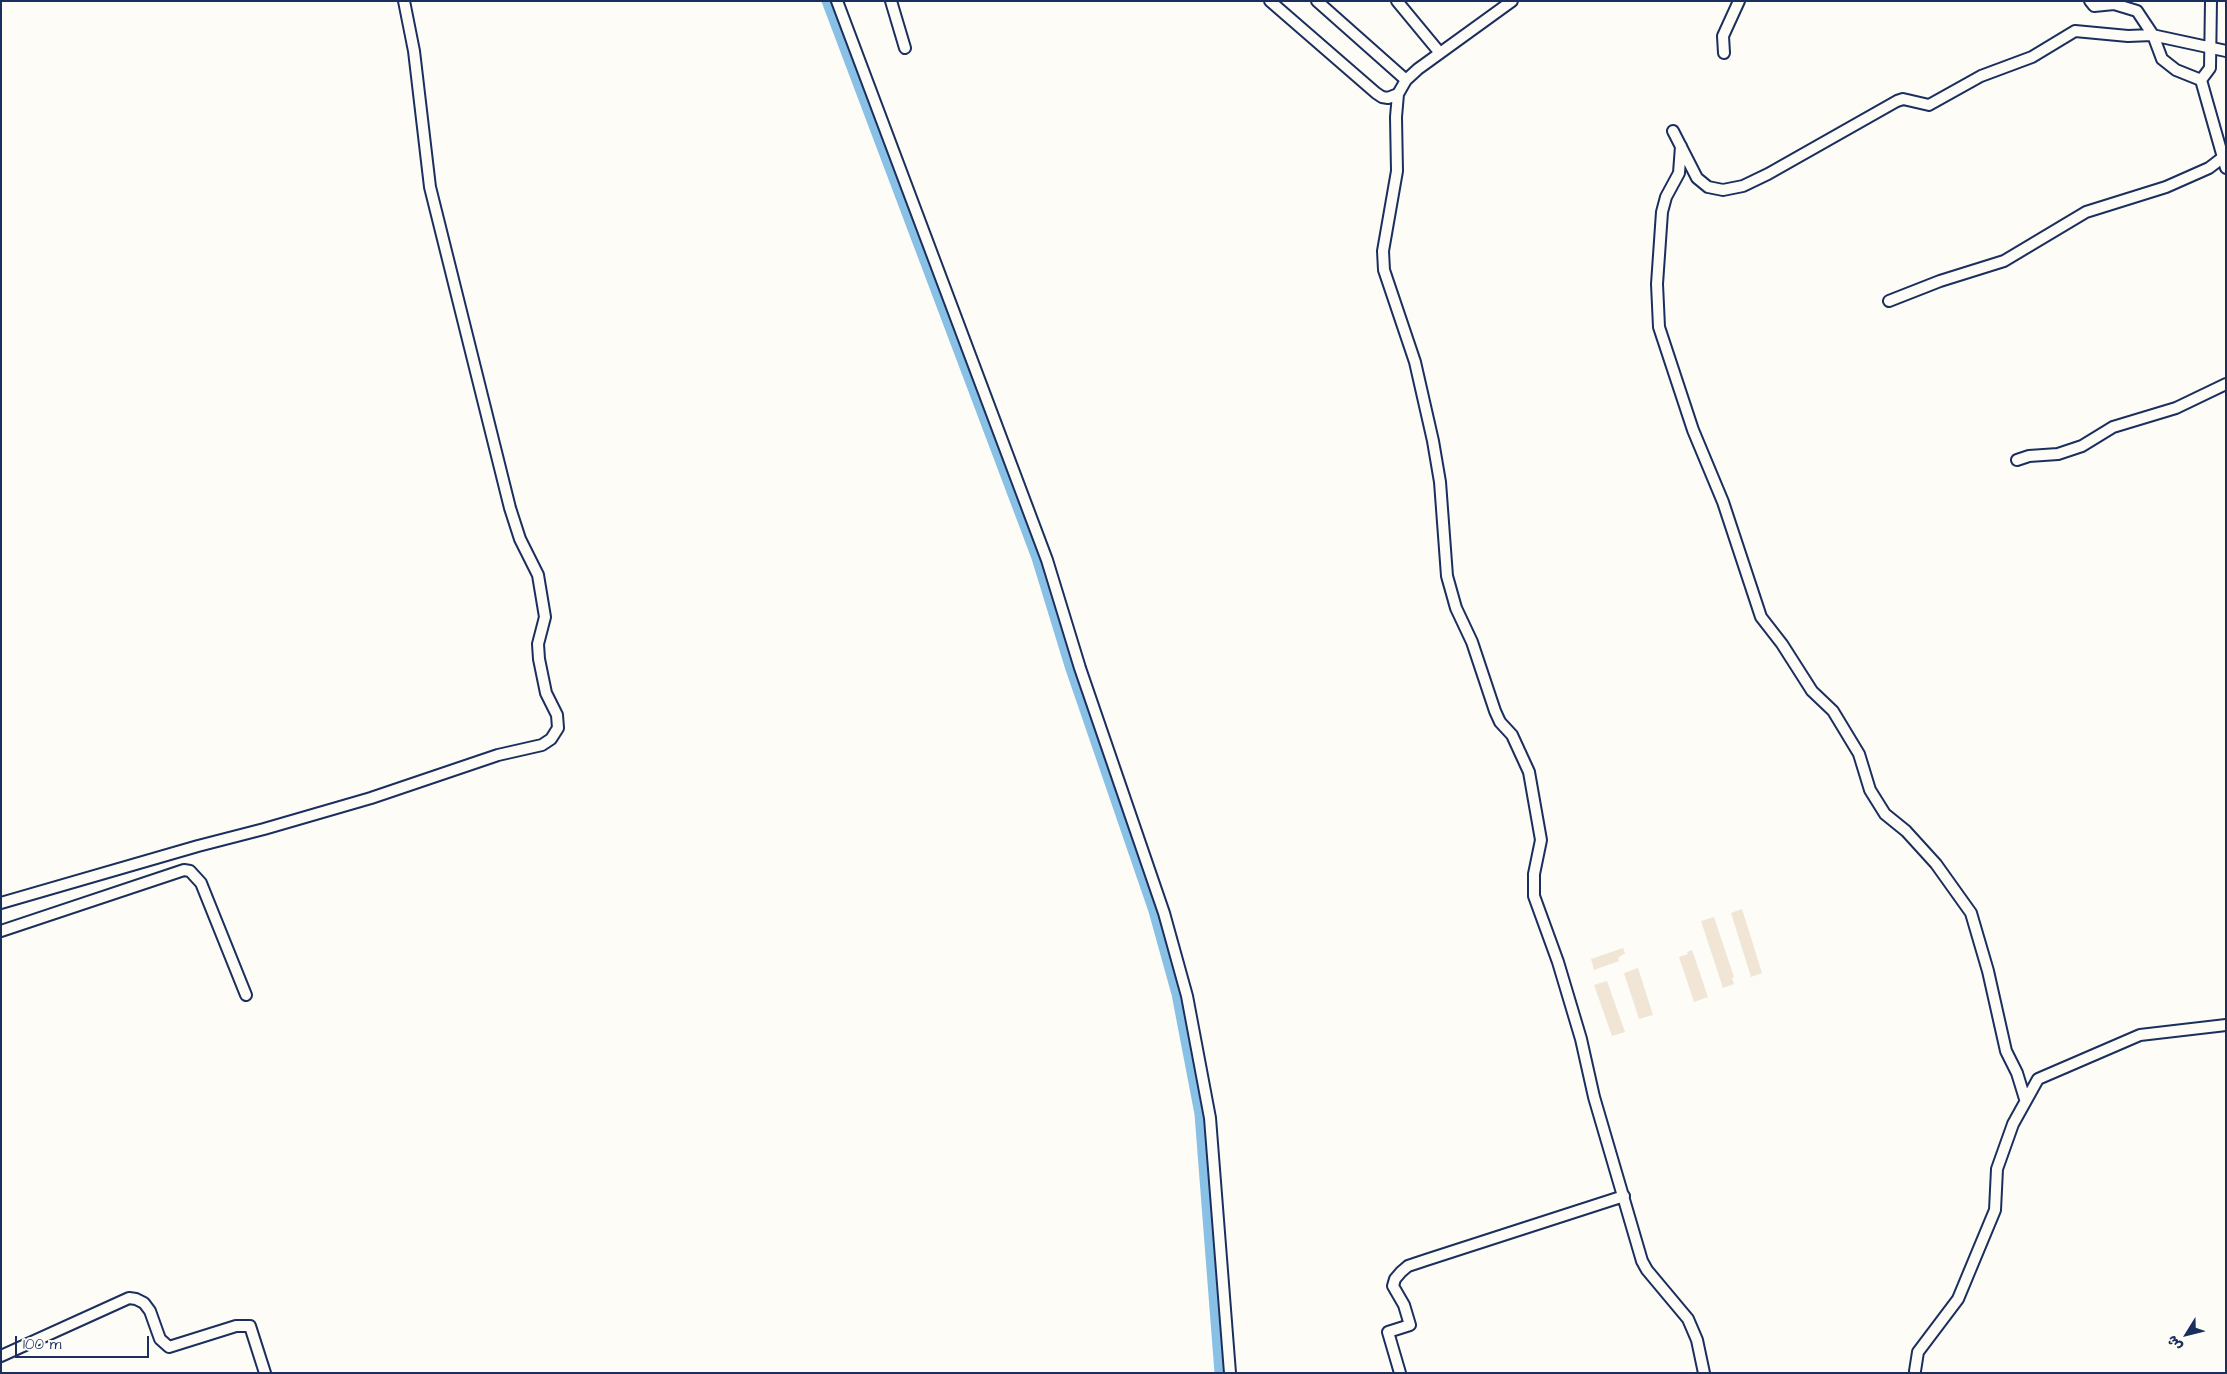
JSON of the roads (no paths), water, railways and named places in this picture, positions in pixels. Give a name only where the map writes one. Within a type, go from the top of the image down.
[{"type":"street","points":[[1,903],[371,798],[498,755],[542,745],[550,739],[558,728],[558,715],[546,693],[538,659],[538,644],[545,617],[539,582],[510,508],[430,187],[414,52],[404,1]]},
{"type":"street","points":[[836,1],[928,239],[1047,560],[1080,668],[1164,913],[1188,996],[1210,1118],[1230,1373]]},
{"type":"street","points":[[891,1],[905,48]]},
{"type":"street","points":[[1270,1],[1376,93],[1388,98],[1398,94]]},
{"type":"street","points":[[1317,1],[1406,80]]},
{"type":"street","points":[[1397,1],[1440,54]]},
{"type":"street","points":[[1512,1],[1406,80],[1398,94],[1396,117],[1397,171],[1383,251],[1384,270],[1415,362],[1432,441],[1440,482],[1447,576],[1456,608],[1472,642],[1495,711],[1500,722],[1512,735],[1529,772],[1540,840],[1534,874],[1534,896],[1563,979],[1581,1040],[1594,1097],[1642,1261],[1647,1270],[1688,1319],[1697,1340],[1704,1373]]},
{"type":"street","points":[[1724,53],[1723,36],[1739,1]]},
{"type":"street","points":[[2090,1],[2094,6],[2114,4],[2137,11],[2154,35],[2162,59],[2176,70],[2201,80]]},
{"type":"street","points":[[2201,80],[2210,68],[2211,1]]},
{"type":"street","points":[[1673,131],[1697,178],[1708,187],[1723,190],[1743,186],[1805,154],[1896,101],[1903,99],[1929,105],[1981,76],[2032,57],[2075,31],[2128,36],[2154,35],[2226,51]]},
{"type":"street","points":[[2201,80],[2224,155],[2226,168]]},
{"type":"street","points":[[1681,146],[1680,173],[1666,197],[1662,212],[1657,284],[1659,327],[1693,430],[1723,502],[1761,617],[1782,644],[1812,691],[1833,710],[1859,754],[1870,790],[1885,814],[1906,830],[1936,864],[1971,913],[1988,970],[2006,1051],[2017,1073],[2025,1099]]},
{"type":"street","points":[[1889,301],[1940,281],[2004,261],[2086,212],[2166,187],[2209,168],[2224,155]]},
{"type":"street","points":[[2017,460],[2029,456],[2058,454],[2082,446],[2113,427],[2176,408],[2226,384]]},
{"type":"street","points":[[1,931],[184,870],[190,871],[201,883],[246,995]]},
{"type":"street","points":[[1914,1371],[1918,1352],[1958,1299],[1995,1210],[1997,1170],[2013,1124],[2025,1099],[2038,1079],[2140,1035],[2226,1025]]},
{"type":"street","points":[[1400,1373],[1388,1332],[1410,1325],[1404,1304],[1393,1286],[1400,1272],[1408,1266],[1624,1196]]},
{"type":"street","points":[[1,1356],[62,1330],[119,1302],[136,1299],[144,1303],[150,1311],[160,1339],[169,1347],[236,1326],[250,1326],[264,1373]]},
{"type":"waterway","points":[[826,1],[1036,558],[1069,666],[1153,911],[1176,994],[1199,1114],[1219,1373]]}]
